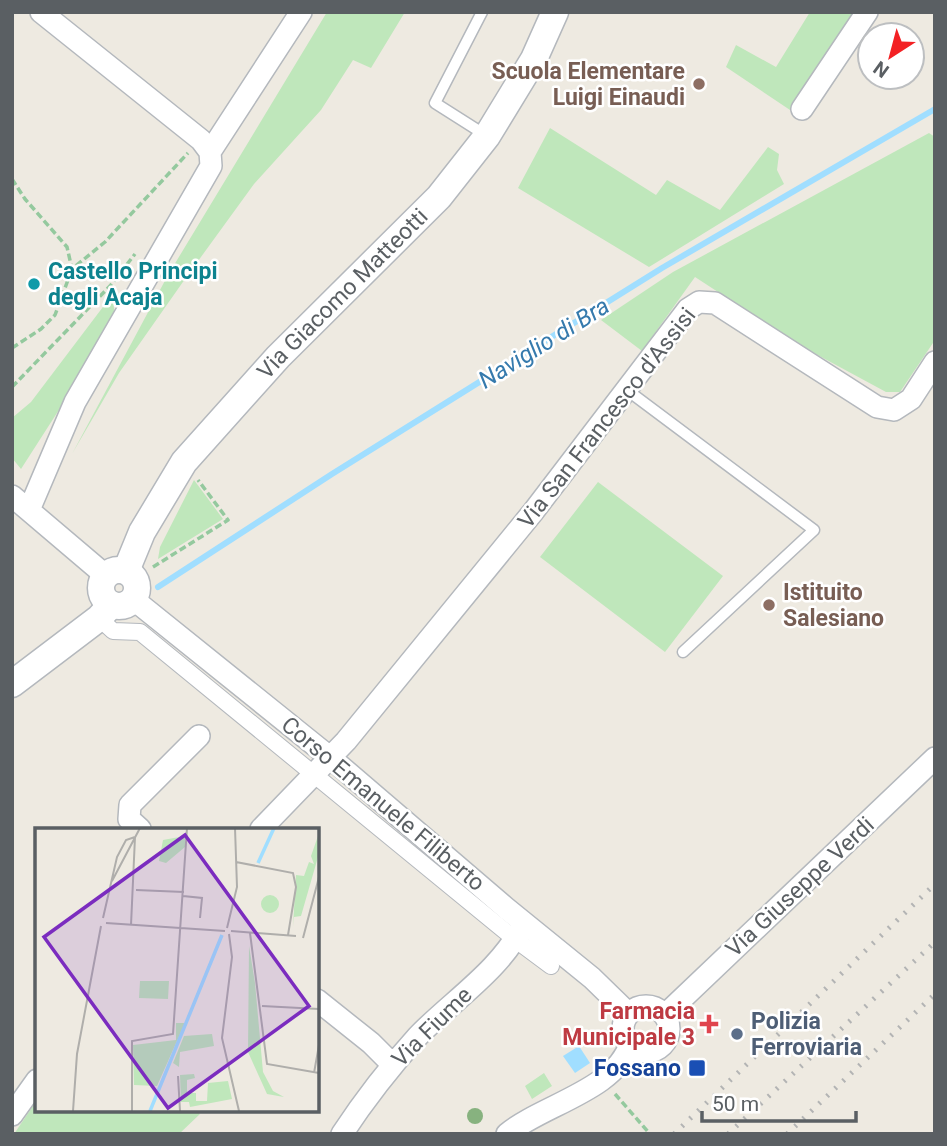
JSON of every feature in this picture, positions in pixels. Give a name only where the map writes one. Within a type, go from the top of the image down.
[{"type":"street","points":[[12,684],[118,591],[21,503],[75,402],[211,166],[205,146],[41,12]]},
{"type":"street","points":[[205,146],[301,12]]},
{"type":"street","name":"Via Giacomo Matteotti","points":[[118,591],[142,531],[180,468],[278,357],[439,197],[487,136],[534,59],[555,12]]},
{"type":"street","points":[[802,110],[867,12]]},
{"type":"street","name":"Via San Francesco d'Assisi","points":[[262,828],[332,759],[534,512],[688,309],[699,302],[715,303],[877,407],[894,410],[911,399],[935,362]]},
{"type":"street","name":"Corso Emanuele Filiberto","points":[[118,591],[332,759],[520,932],[551,966]]},
{"type":"street","name":"Corso Emanuele Filiberto","points":[[118,591],[113,631],[140,632],[314,776],[520,932],[592,978],[629,1014]]},
{"type":"street","points":[[139,828],[129,818],[130,805],[200,736]]},
{"type":"street","name":"Via Giuseppe Verdi","points":[[665,1015],[935,758]]},
{"type":"street","name":"Via Fiume","points":[[342,1134],[365,1099],[419,1035],[483,976],[520,932]]},
{"type":"street","points":[[318,1001],[371,1043],[393,1065]]},
{"type":"street","points":[[640,1006],[647,1006],[660,1010],[665,1015],[670,1029],[668,1037],[658,1049],[643,1052],[629,1044],[624,1026],[629,1014],[640,1006]]},
{"type":"street","points":[[507,1134],[603,1079],[626,1057],[629,1044]]},
{"type":"street","points":[[12,1115],[35,1083]]},
{"type":"lane","points":[[482,12],[435,103],[487,136]]},
{"type":"lane","points":[[627,390],[814,530],[683,652]]},
{"type":"path","points":[[12,348],[41,329],[55,315],[72,269],[205,146]]},
{"type":"path","points":[[12,179],[24,199],[67,247],[72,269]]},
{"type":"path","points":[[12,387],[110,286],[135,253]]},
{"type":"path","points":[[118,591],[228,520],[180,468]]},
{"type":"path","points":[[603,1079],[650,1134]]},
{"type":"green space","points":[[327,12],[405,12],[371,68],[353,60],[321,110],[254,184],[119,373],[72,454],[168,275]]},
{"type":"green space","points":[[810,12],[857,12],[790,110],[726,67],[736,45],[776,67]]},
{"type":"green space","points":[[550,128],[656,195],[667,180],[720,210],[768,147],[779,154],[777,170],[784,184],[649,267],[518,188]]},
{"type":"green space","points":[[929,133],[935,137],[935,340],[900,392],[886,392],[799,345],[695,277],[642,351],[601,320],[673,272]]},
{"type":"green space","points":[[112,295],[115,315],[73,388],[21,469],[12,458],[12,418],[31,402]]},
{"type":"green space","points":[[194,480],[223,519],[158,559],[160,547]]},
{"type":"green space","points":[[598,482],[723,576],[665,652],[540,557]]},
{"type":"green space","points":[[544,1073],[552,1086],[532,1099],[525,1086]]},
{"type":"green space","points":[[35,1103],[35,1111],[197,1111],[200,1114],[179,1134],[14,1134]]},
{"type":"water","points":[[579,1046],[590,1063],[575,1073],[563,1056]]},
{"type":"waterway","name":"Naviglio di Bra","points":[[158,587],[332,474],[662,268],[935,109]]},
{"type":"railway","points":[[674,1134],[935,884]]},
{"type":"railway","points":[[728,1134],[935,942]]},
{"type":"railway","points":[[787,1134],[935,994]]},
{"type":"place","name":"Scuola Elementare Luigi Einaudi","points":[[699,84]]},
{"type":"place","name":"Castello Principi degli Acaja","points":[[34,284]]},
{"type":"place","name":"Istituito Salesiano","points":[[769,605]]},
{"type":"place","name":"Farmacia Municipale 3","points":[[709,1024]]},
{"type":"place","name":"Polizia Ferroviaria","points":[[737,1034]]},
{"type":"place","name":"Fossano","points":[[697,1068]]}]
